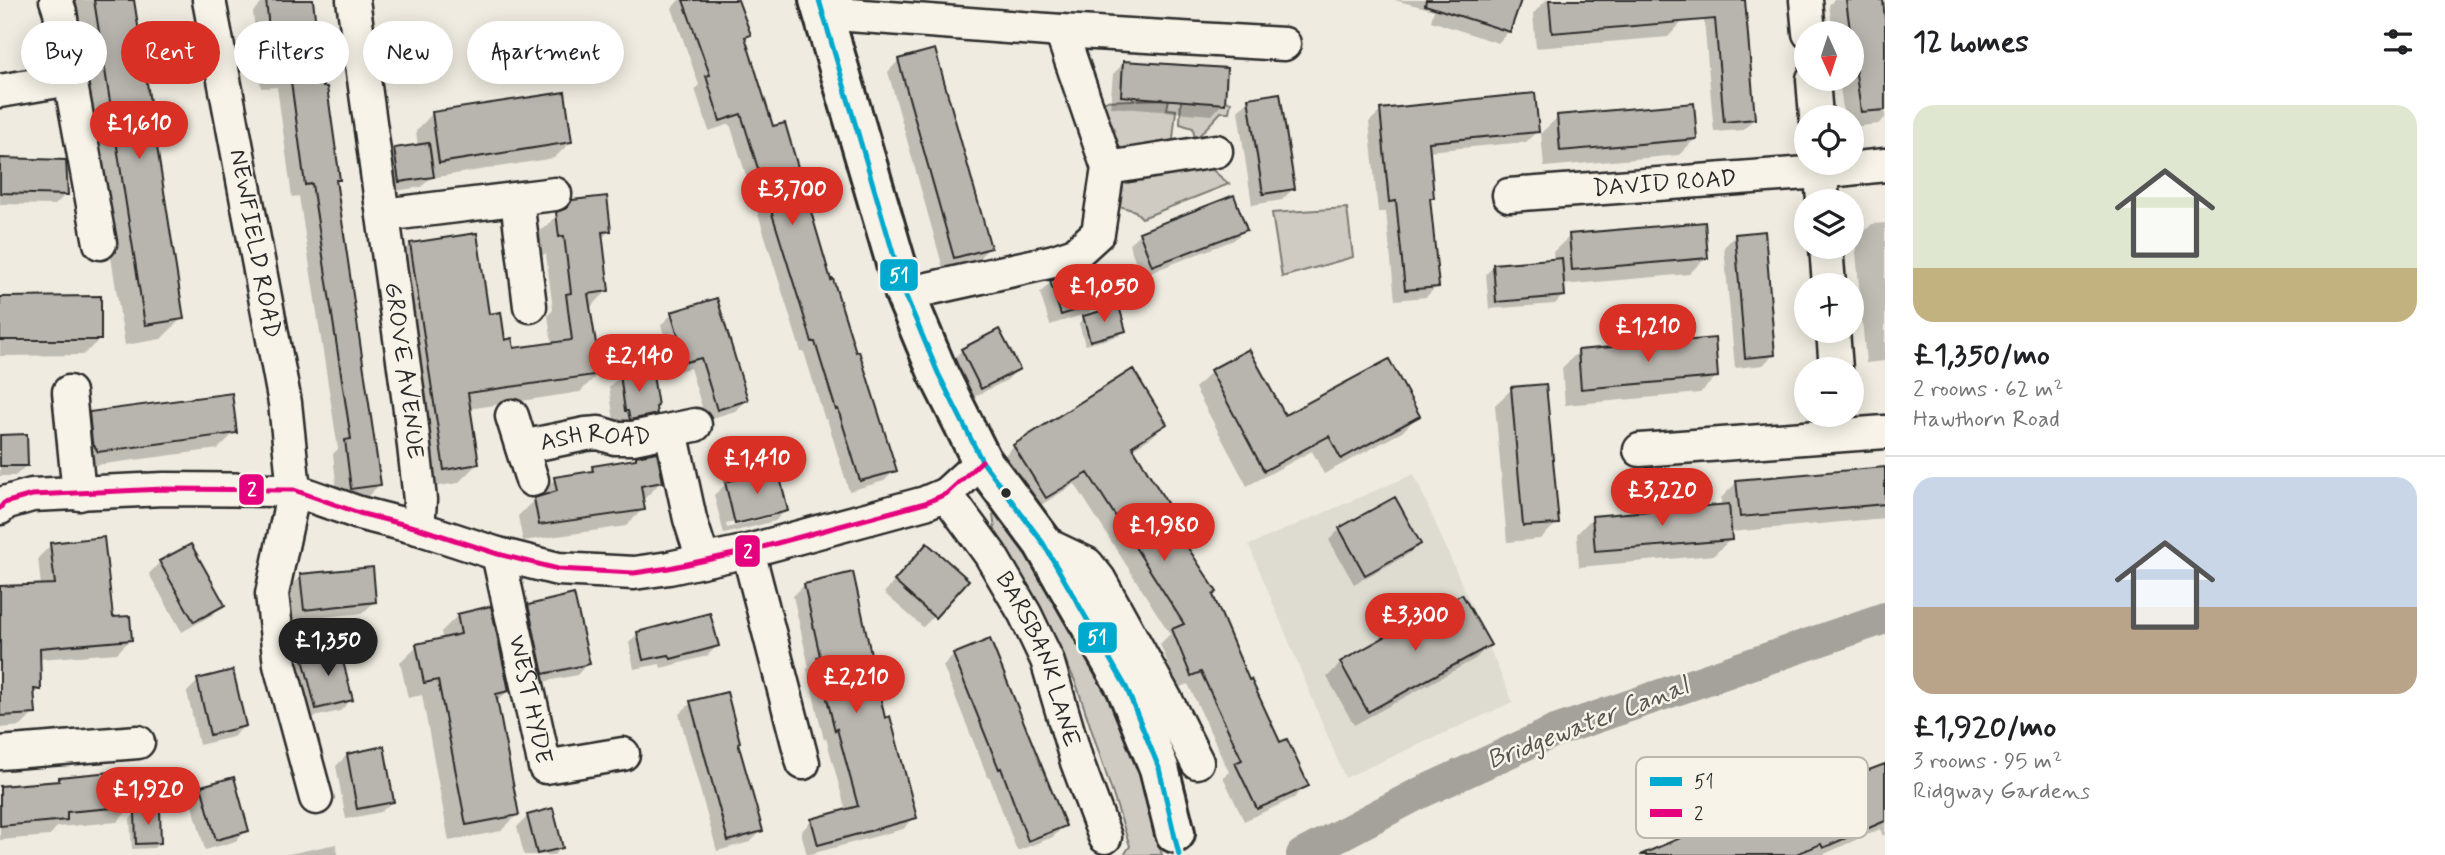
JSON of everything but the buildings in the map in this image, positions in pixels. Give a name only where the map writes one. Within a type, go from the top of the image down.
[{"type":"street","points":[[56,0],[61,21]]},
{"type":"street","name":"NEWFIELD ROAD","points":[[209,0],[285,403],[294,491],[271,594],[281,665],[294,723],[316,798]]},
{"type":"street","name":"GROVE AVENUE","points":[[353,0],[410,410],[420,500],[418,527]]},
{"type":"street","points":[[1806,0],[1808,21]]},
{"type":"street","points":[[1175,832],[1159,768],[1126,687],[1043,543],[982,461],[938,373],[905,294],[821,6],[1062,31],[1284,44]]},
{"type":"street","points":[[905,294],[1075,254],[1098,233],[1108,168],[1062,31]]},
{"type":"street","points":[[0,91],[41,84]]},
{"type":"street","points":[[71,84],[100,243]]},
{"type":"street","points":[[1108,168],[1216,151]]},
{"type":"street","name":"DAVID ROAD","points":[[1509,195],[1821,179],[1885,165]]},
{"type":"street","points":[[383,215],[555,194]]},
{"type":"street","points":[[517,200],[530,306]]},
{"type":"street","points":[[69,392],[79,494]]},
{"type":"street","name":"ASH ROAD","points":[[512,416],[532,480]]},
{"type":"street","points":[[1640,450],[1824,427]]},
{"type":"street","points":[[1853,427],[1885,432]]},
{"type":"street","name":"ASH ROAD","points":[[522,447],[586,434],[633,438],[683,428],[690,519],[703,560]]},
{"type":"street","points":[[0,508],[4,503],[32,495],[164,489],[294,491],[359,513],[418,527],[498,554],[558,569],[634,573],[748,551],[925,503],[946,494],[982,461]]},
{"type":"street","name":"BARSBANK LANE","points":[[946,494],[990,554],[1025,614],[1047,660],[1077,762],[1105,837]]},
{"type":"street","points":[[1043,543],[1087,564],[1099,579],[1197,762]]},
{"type":"street","points":[[748,551],[803,763]]},
{"type":"street","name":"WEST HYDE","points":[[498,554],[545,767],[623,754]]},
{"type":"street","points":[[0,753],[138,743]]},
{"type":"shaded area","points":[[1169,99],[1167,109],[1176,110],[1173,139],[1169,145],[1124,150],[1110,141],[1100,101]]},
{"type":"shaded area","points":[[1181,99],[1231,102],[1229,112],[1221,112],[1195,140],[1193,128],[1180,124]]},
{"type":"shaded area","points":[[1209,167],[1229,184],[1142,218],[1135,211],[1119,206],[1114,197],[1120,180]]},
{"type":"shaded area","points":[[1347,208],[1353,257],[1282,277],[1272,213]]},
{"type":"shaded area","points":[[1414,474],[1513,702],[1345,778],[1249,545]]},
{"type":"shaded area","points":[[999,511],[1054,595],[1104,686],[1135,760],[1162,855],[1124,855],[1130,846],[1076,683],[1039,606],[995,530],[993,515]]},
{"type":"waterway","name":"Bridgewater Canal","points":[[1302,855],[1418,794],[1553,732],[1885,618]]},
{"type":"transit line","name":"51","points":[[819,0],[905,294],[938,373],[982,461],[1043,543],[1126,687],[1159,768],[1179,855]]},
{"type":"transit line","name":"2","points":[[0,508],[4,503],[32,495],[164,489],[294,490],[359,513],[558,569],[634,573],[748,551],[925,503],[946,494],[982,461]]}]
